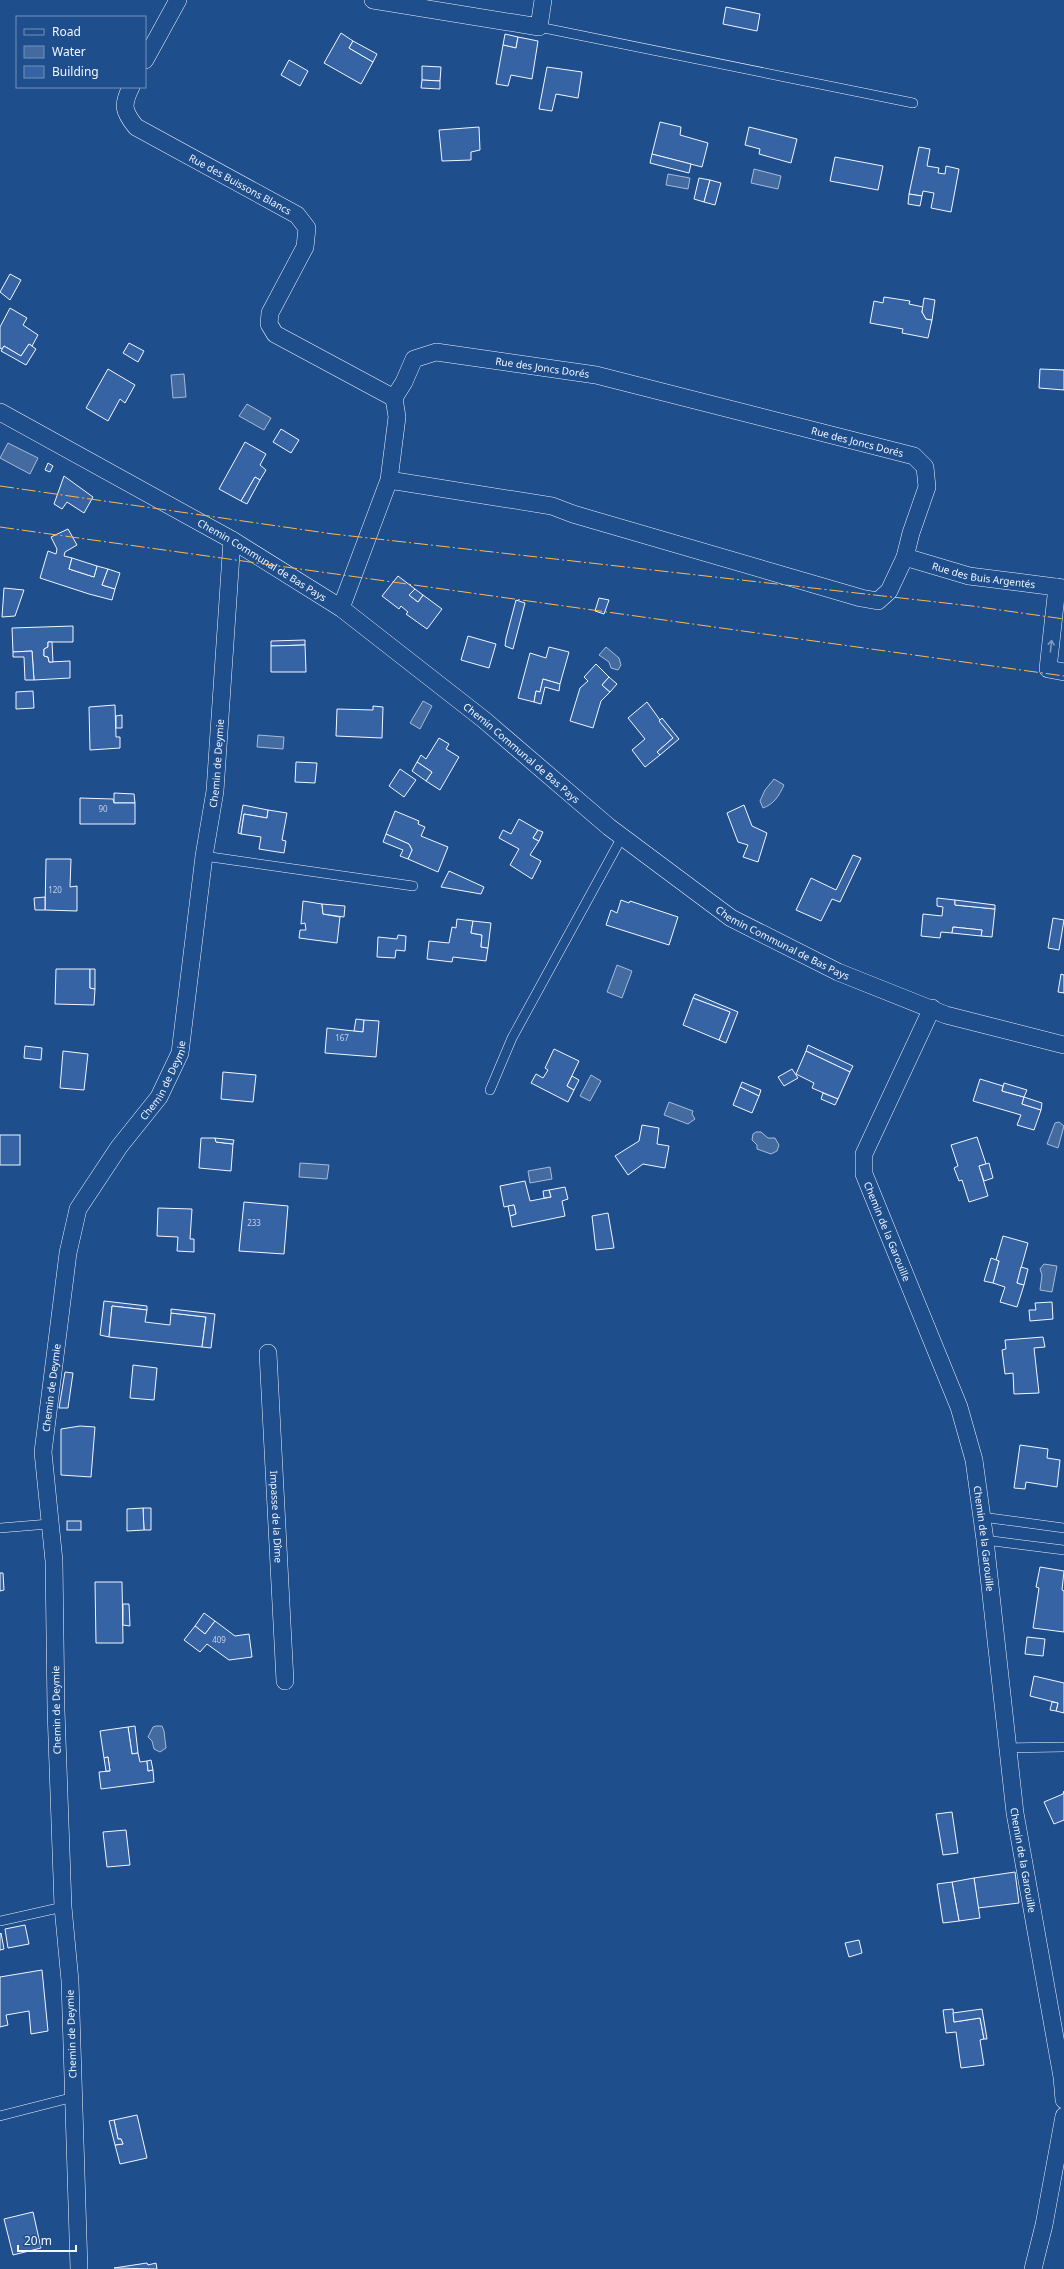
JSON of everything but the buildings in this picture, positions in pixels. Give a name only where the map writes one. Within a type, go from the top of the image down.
[{"type":"street","points":[[146,58],[178,0]]},
{"type":"street","points":[[373,0],[539,27],[544,0]]},
{"type":"street","name":"Rue des Buissons Blancs","points":[[130,88],[125,99],[126,113],[136,126],[297,215],[307,228],[305,247],[270,313],[269,324],[275,334],[394,398]]},
{"type":"street","name":"Rue des Joncs Dorés","points":[[389,480],[552,506],[573,514],[861,598],[878,601],[889,591],[905,557],[927,487],[926,467],[914,456],[596,375],[436,352],[414,359],[404,382],[394,398]]},
{"type":"street","points":[[341,608],[389,480],[397,417],[394,398]]},
{"type":"street","name":"Chemin Communal de Bas Pays","points":[[0,412],[232,540],[341,608],[483,719],[622,837],[731,918],[838,972],[932,1008],[946,1015],[1064,1045]]},
{"type":"street","name":"Chemin de Deymie","points":[[79,2269],[70,1981],[63,1907],[56,1710],[54,1561],[49,1524],[43,1452],[68,1253],[78,1209],[120,1147],[159,1097],[180,1053],[204,856],[215,791],[232,540]]},
{"type":"street","name":"Rue des Buis Argentés","points":[[905,557],[969,576],[1060,587]]},
{"type":"street","points":[[1060,587],[1048,669],[1064,672]]},
{"type":"street","name":"Chemin de la Garouille","points":[[932,1008],[864,1154],[864,1174],[959,1407],[974,1460],[985,1540],[1015,1813],[1062,2077],[1064,2100]]},
{"type":"street","name":"Impasse de la Dîme","points":[[268,1353],[285,1681]]},
{"type":"street","points":[[1033,2269],[1044,2225],[1064,2116]]},
{"type":"lane","points":[[539,27],[913,103]]},
{"type":"lane","points":[[490,1090],[512,1038],[622,837]]},
{"type":"lane","points":[[204,856],[413,886]]},
{"type":"lane","points":[[982,1517],[1064,1528]]},
{"type":"lane","points":[[0,1528],[49,1524]]},
{"type":"lane","points":[[985,1540],[1064,1550]]},
{"type":"lane","points":[[1008,1748],[1064,1747]]},
{"type":"lane","points":[[0,1922],[63,1907]]},
{"type":"lane","points":[[0,2116],[74,2097]]},
{"type":"water","points":[[754,169],[781,176],[778,189],[751,183]]},
{"type":"water","points":[[668,174],[690,178],[688,189],[666,185]]},
{"type":"water","points":[[184,374],[186,397],[173,398],[171,375]]},
{"type":"water","points":[[247,404],[271,418],[264,430],[239,416]]},
{"type":"water","points":[[8,443],[38,458],[30,474],[0,458]]},
{"type":"water","points":[[606,647],[619,658],[621,665],[618,670],[611,668],[609,662],[599,655]]},
{"type":"water","points":[[423,701],[432,706],[420,729],[410,723]]},
{"type":"water","points":[[258,735],[284,737],[283,749],[257,747]]},
{"type":"water","points":[[774,779],[784,785],[776,799],[763,808],[760,801],[765,790]]},
{"type":"water","points":[[617,965],[632,971],[622,998],[607,992]]},
{"type":"water","points":[[591,1075],[601,1081],[590,1101],[580,1096]]},
{"type":"water","points":[[669,1102],[693,1111],[692,1114],[695,1119],[688,1124],[664,1115]]},
{"type":"water","points":[[1059,1122],[1064,1126],[1058,1148],[1047,1144],[1055,1123]]},
{"type":"water","points":[[756,1132],[761,1132],[768,1138],[775,1138],[779,1145],[777,1151],[771,1154],[757,1149],[757,1145],[752,1140],[753,1134]]},
{"type":"water","points":[[300,1163],[329,1165],[327,1179],[299,1177]]},
{"type":"water","points":[[550,1167],[552,1179],[530,1183],[528,1171]]},
{"type":"water","points":[[1044,1264],[1057,1266],[1052,1292],[1040,1290],[1042,1275],[1040,1269]]},
{"type":"water","points":[[162,1726],[164,1731],[166,1748],[160,1752],[154,1749],[152,1741],[148,1737],[153,1727]]},
{"type":"power","points":[[0,486],[333,534],[972,606],[1064,619]]},
{"type":"power","points":[[0,527],[1064,676]]}]
